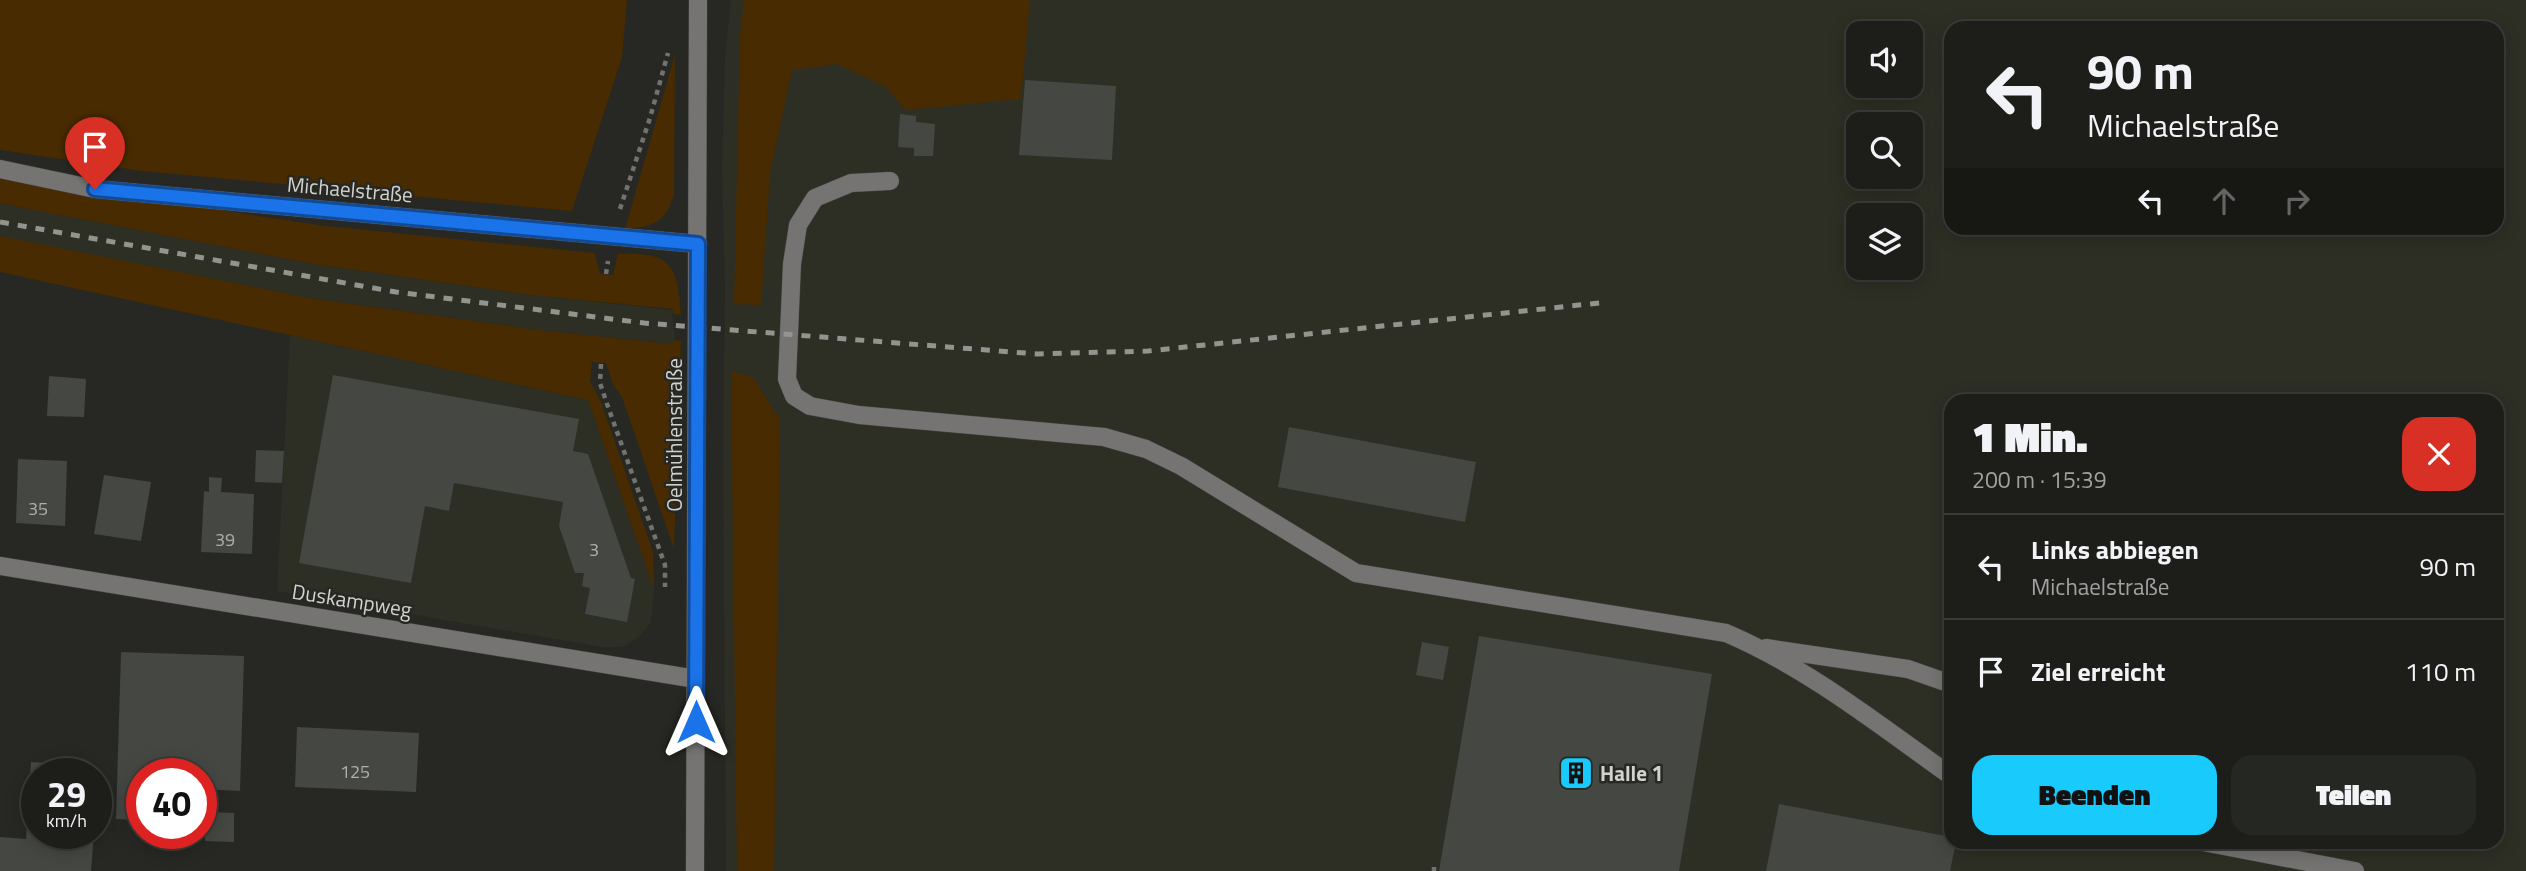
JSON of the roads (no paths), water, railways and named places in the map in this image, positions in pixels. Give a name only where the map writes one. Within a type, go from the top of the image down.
[{"type":"street","name":"Oelmühlenstraße","points":[[695,871],[698,0]]},
{"type":"street","name":"Michaelstraße","points":[[0,169],[95,189],[698,244]]},
{"type":"street","points":[[890,181],[851,183],[816,198],[798,225],[792,264],[787,379],[794,396],[810,406],[859,415],[1104,438],[1146,449],[1181,466],[1356,573],[1726,633],[1758,647],[1815,680],[1944,771]]},
{"type":"street","name":"Duskampweg","points":[[0,566],[696,679]]},
{"type":"street","points":[[1758,647],[1886,665],[1944,682]]},
{"type":"street","points":[[2266,849],[2355,871]]},
{"type":"railway","points":[[0,222],[396,292],[644,323],[1037,354],[1148,351],[1608,302]]},
{"type":"place","name":"Halle 1","points":[[1576,773]]}]
